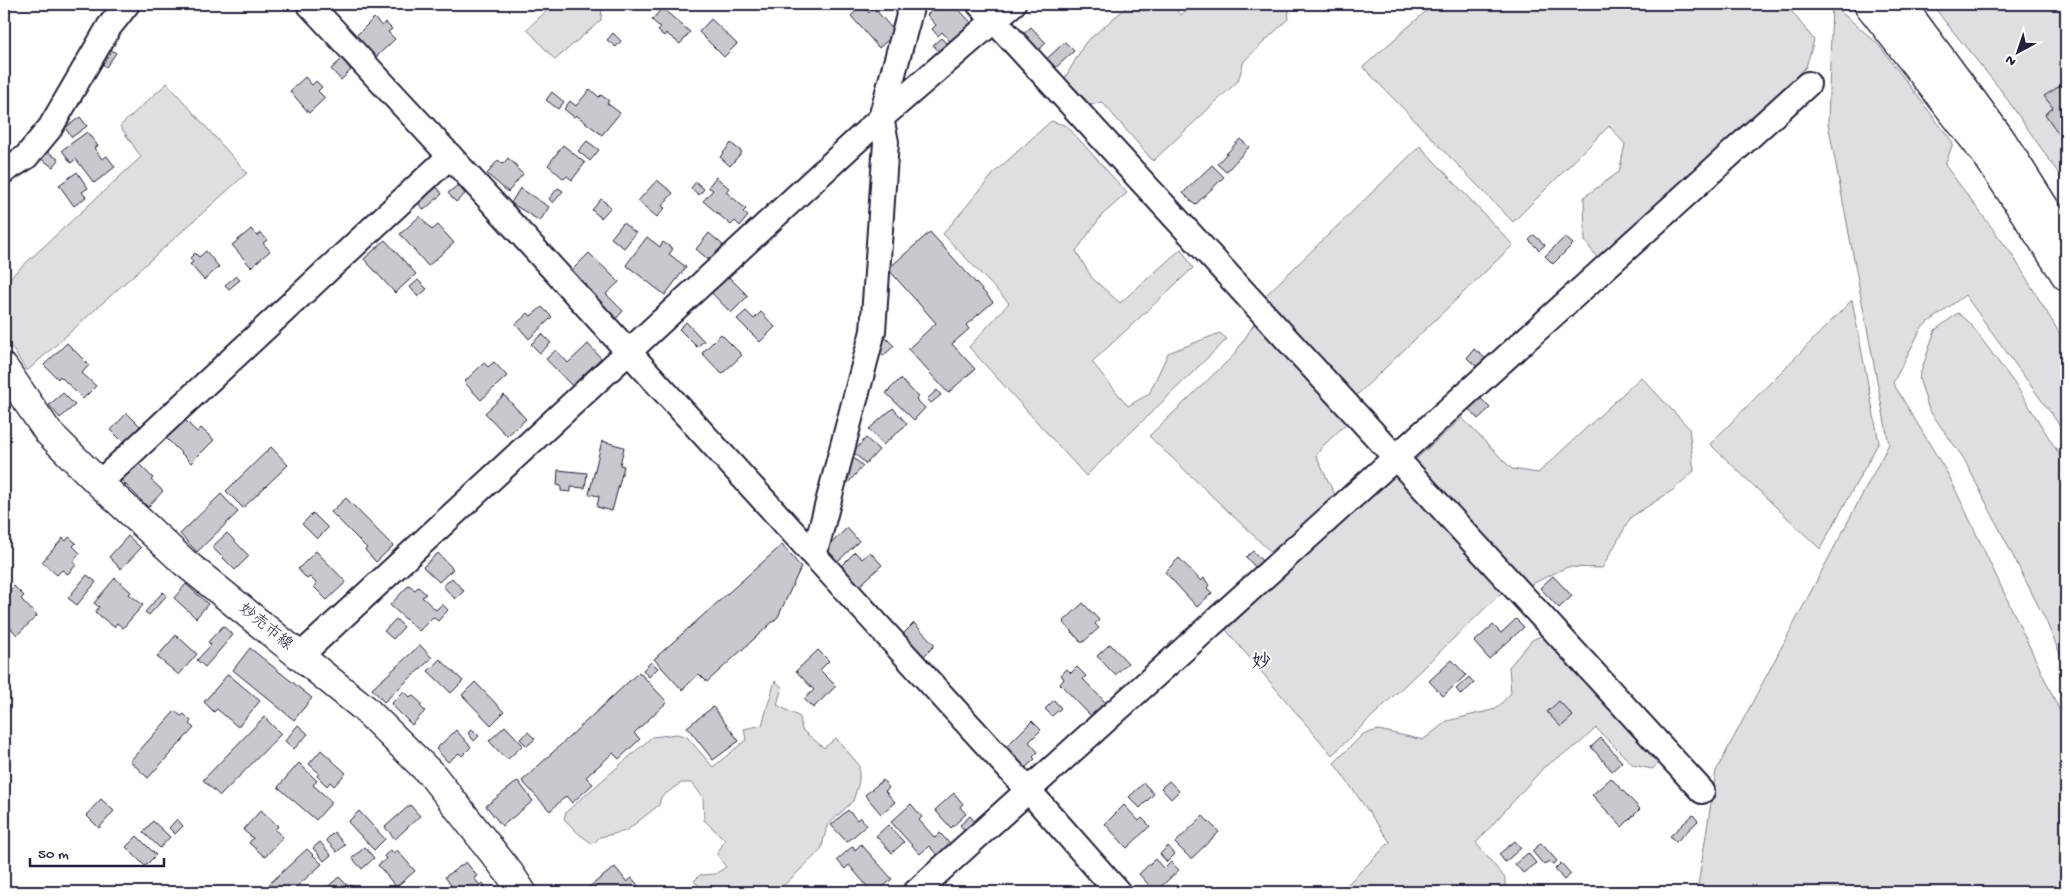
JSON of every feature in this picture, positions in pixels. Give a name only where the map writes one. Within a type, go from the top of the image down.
[{"type":"main road","points":[[1868,4],[1987,156],[2066,276]]},
{"type":"main road","points":[[1901,4],[2001,139],[2066,241]]},
{"type":"main road","name":"妙売市線","points":[[4,368],[48,432],[99,483],[184,562],[364,708],[433,776],[522,892]]},
{"type":"street","points":[[4,171],[26,157],[50,128],[109,27],[127,4]]},
{"type":"street","points":[[309,4],[1029,791],[1118,892]]},
{"type":"street","points":[[814,556],[873,331],[886,142],[881,118],[912,4]]},
{"type":"street","points":[[300,656],[881,118],[987,12],[1013,4]]},
{"type":"street","points":[[987,12],[1702,791]]},
{"type":"street","points":[[916,892],[1808,84]]},
{"type":"street","points":[[99,483],[450,156]]},
{"type":"shaded area","points":[[554,4],[602,4],[601,20],[555,60],[527,29]]},
{"type":"shaded area","points":[[1130,4],[1171,4],[1181,15],[1194,4],[1290,4],[1288,19],[1244,61],[1238,81],[1153,161],[1102,102],[1091,105],[1065,78],[1085,43]]},
{"type":"shaded area","points":[[1448,4],[1471,9],[1474,4],[1786,4],[1814,40],[1806,67],[1598,259],[1585,241],[1584,197],[1619,172],[1625,144],[1609,126],[1513,222],[1363,67],[1425,12]]},
{"type":"shaded area","points":[[1832,4],[1878,44],[1953,143],[1945,165],[2013,256],[2066,344],[2066,434],[1965,295],[1922,327],[1893,383],[1949,476],[2066,724],[2066,892],[1697,892],[1716,771],[1889,444],[1828,123]]},
{"type":"shaded area","points":[[1932,4],[2066,4],[2066,184],[2000,89]]},
{"type":"shaded area","points":[[167,83],[247,173],[27,371],[4,336],[4,283],[141,157],[120,126]]},
{"type":"shaded area","points":[[1051,121],[1067,126],[1127,193],[1102,215],[1076,251],[1092,278],[1120,303],[1181,249],[1193,268],[1092,362],[1128,406],[1149,394],[1168,353],[1220,333],[1227,339],[1086,476],[969,347],[1009,303],[943,234],[995,172]]},
{"type":"shaded area","points":[[1420,146],[1513,245],[1356,396],[1265,296]]},
{"type":"shaded area","points":[[1852,300],[1879,442],[1820,549],[1710,444]]},
{"type":"shaded area","points":[[1958,313],[1969,322],[2017,387],[2066,465],[2066,668],[2046,621],[1964,459],[1929,410],[1919,378],[1935,330]]},
{"type":"shaded area","points":[[1256,321],[1349,421],[1322,447],[1316,456],[1337,499],[1274,555],[1149,436],[1234,355]]},
{"type":"shaded area","points":[[1641,377],[1689,428],[1694,471],[1673,490],[1631,517],[1602,568],[1567,567],[1530,585],[1415,460],[1462,418],[1512,469],[1538,473]]},
{"type":"shaded area","points":[[1396,471],[1502,592],[1332,755],[1226,630]]},
{"type":"shaded area","points":[[1545,634],[1659,763],[1652,769],[1633,765],[1596,728],[1579,744],[1544,767],[1476,843],[1505,878],[1505,892],[1349,892],[1346,886],[1390,842],[1334,763],[1363,734],[1379,730],[1423,740],[1447,721],[1496,709],[1511,693],[1509,667],[1532,640]]},
{"type":"shaded area","points":[[775,681],[782,687],[777,705],[800,717],[802,730],[824,748],[836,738],[859,765],[859,782],[853,801],[827,826],[821,850],[777,892],[705,892],[694,881],[700,875],[715,874],[726,867],[717,854],[725,840],[704,820],[703,797],[692,783],[681,783],[661,797],[659,805],[626,831],[600,837],[593,844],[579,834],[564,819],[566,812],[652,737],[677,734],[687,737],[713,767],[746,740],[744,729],[762,725]]},
{"type":"building","points":[[947,4],[954,4],[975,27],[954,46],[942,32],[938,36],[932,29],[936,25],[927,15],[936,6],[940,10]]},
{"type":"building","points":[[862,5],[869,13],[874,8],[896,33],[879,48],[851,16]]},
{"type":"building","points":[[662,8],[690,32],[680,44],[666,33],[664,36],[658,31],[661,28],[652,20]]},
{"type":"building","points":[[374,18],[382,26],[385,22],[392,29],[388,32],[395,39],[376,57],[355,37]]},
{"type":"building","points":[[711,19],[737,44],[724,57],[699,32]]},
{"type":"building","points":[[1031,27],[1046,43],[1033,55],[1018,39]]},
{"type":"building","points":[[613,33],[621,41],[616,47],[607,40]]},
{"type":"building","points":[[941,38],[951,48],[943,56],[933,45]]},
{"type":"building","points":[[1065,42],[1074,51],[1050,73],[1041,64]]},
{"type":"building","points":[[110,49],[116,53],[106,67],[100,62]]},
{"type":"building","points":[[342,59],[351,70],[341,80],[331,69]]},
{"type":"building","points":[[305,77],[312,85],[316,81],[322,87],[318,91],[325,98],[309,113],[290,91]]},
{"type":"building","points":[[2063,84],[2066,89],[2066,145],[2045,114],[2053,108],[2044,96]]},
{"type":"building","points":[[590,89],[599,97],[601,95],[609,101],[607,103],[620,113],[602,135],[576,115],[574,117],[564,109],[570,101],[576,106]]},
{"type":"building","points":[[552,92],[564,102],[558,109],[546,100]]},
{"type":"building","points":[[80,117],[87,126],[72,137],[65,128]]},
{"type":"building","points":[[87,132],[98,146],[94,148],[102,159],[107,156],[115,167],[94,183],[76,159],[71,163],[62,150]]},
{"type":"building","points":[[1240,139],[1249,147],[1226,172],[1217,164]]},
{"type":"building","points":[[587,141],[599,150],[590,161],[578,151]]},
{"type":"building","points":[[731,143],[742,152],[730,166],[720,157]]},
{"type":"building","points":[[563,145],[585,163],[572,180],[567,176],[564,179],[548,165]]},
{"type":"building","points":[[47,151],[59,160],[53,167],[41,159]]},
{"type":"building","points":[[508,158],[523,174],[508,192],[487,174],[498,160],[503,164]]},
{"type":"building","points":[[1212,165],[1224,177],[1195,205],[1183,193]]},
{"type":"building","points":[[77,172],[88,188],[82,192],[86,197],[74,206],[59,185]]},
{"type":"building","points":[[716,177],[729,188],[726,192],[746,209],[743,212],[748,216],[740,226],[735,221],[731,225],[703,201],[713,190],[708,187]]},
{"type":"building","points":[[657,180],[673,193],[662,206],[665,208],[657,217],[638,201]]},
{"type":"building","points":[[696,182],[704,189],[699,195],[691,188]]},
{"type":"building","points":[[458,185],[465,194],[456,202],[448,193]]},
{"type":"building","points":[[437,187],[442,194],[424,210],[418,203]]},
{"type":"building","points":[[520,188],[549,207],[540,221],[511,203]]},
{"type":"building","points":[[558,188],[563,191],[553,203],[549,199]]},
{"type":"building","points":[[601,199],[611,207],[601,218],[592,210]]},
{"type":"building","points":[[420,216],[432,230],[438,225],[454,243],[428,266],[400,234]]},
{"type":"building","points":[[623,223],[636,233],[624,248],[611,238]]},
{"type":"building","points":[[251,229],[257,236],[261,233],[267,240],[263,243],[270,251],[251,267],[232,245]]},
{"type":"building","points":[[930,232],[993,302],[966,325],[969,329],[952,344],[975,369],[948,393],[908,349],[936,323],[888,269]]},
{"type":"building","points":[[709,233],[723,245],[710,261],[696,249]]},
{"type":"building","points":[[1534,235],[1545,245],[1539,250],[1529,240]]},
{"type":"building","points":[[647,237],[660,247],[663,242],[673,249],[669,254],[686,267],[665,295],[626,265]]},
{"type":"building","points":[[1565,237],[1573,244],[1553,264],[1545,256]]},
{"type":"building","points":[[385,240],[416,274],[395,293],[364,259]]},
{"type":"building","points":[[206,251],[219,267],[204,280],[190,264],[193,262],[190,258],[195,253],[199,257]]},
{"type":"building","points":[[589,253],[619,282],[606,294],[623,311],[614,321],[567,275]]},
{"type":"building","points":[[726,274],[748,296],[731,313],[709,290]]},
{"type":"building","points":[[236,276],[240,280],[229,289],[225,285]]},
{"type":"building","points":[[418,280],[427,289],[418,297],[410,287]]},
{"type":"building","points":[[542,307],[552,317],[529,339],[516,324],[528,313],[531,316]]},
{"type":"building","points":[[746,311],[754,319],[761,312],[775,327],[760,342],[737,319]]},
{"type":"building","points":[[686,322],[704,341],[697,347],[679,329]]},
{"type":"building","points":[[542,334],[551,343],[540,353],[531,344]]},
{"type":"building","points":[[721,334],[742,355],[722,374],[702,353]]},
{"type":"building","points":[[886,338],[894,346],[883,356],[875,348]]},
{"type":"building","points":[[67,343],[89,365],[82,373],[96,386],[83,399],[60,376],[58,379],[44,365]]},
{"type":"building","points":[[588,344],[601,358],[572,386],[546,359],[556,350],[568,363]]},
{"type":"building","points":[[1474,349],[1485,358],[1477,367],[1467,358]]},
{"type":"building","points":[[494,362],[507,376],[481,400],[464,382],[484,363],[488,367]]},
{"type":"building","points":[[900,379],[919,397],[916,399],[925,408],[914,420],[886,393]]},
{"type":"building","points":[[937,390],[941,395],[931,403],[927,399]]},
{"type":"building","points":[[1475,392],[1490,408],[1478,419],[1463,403]]},
{"type":"building","points":[[63,393],[75,405],[60,418],[49,405]]},
{"type":"building","points":[[504,395],[526,419],[507,436],[485,413]]},
{"type":"building","points":[[893,408],[907,424],[883,445],[869,429]]},
{"type":"building","points":[[127,413],[140,426],[124,443],[111,430]]},
{"type":"building","points":[[185,420],[197,432],[201,428],[214,440],[191,463],[166,438]]},
{"type":"building","points":[[866,438],[879,450],[866,464],[853,452]]},
{"type":"building","points":[[602,441],[624,447],[620,465],[624,466],[612,511],[597,507],[599,496],[589,494]]},
{"type":"building","points":[[271,447],[288,465],[243,508],[226,491]]},
{"type":"building","points":[[849,454],[863,466],[848,483],[843,478]]},
{"type":"building","points":[[138,463],[153,478],[151,480],[163,491],[148,507],[121,480]]},
{"type":"building","points":[[558,470],[587,473],[585,488],[571,487],[571,492],[561,491],[561,486],[557,485]]},
{"type":"building","points":[[221,494],[238,512],[197,552],[180,534]]},
{"type":"building","points":[[346,498],[393,546],[376,562],[365,550],[367,548],[331,512]]},
{"type":"building","points":[[313,513],[328,528],[317,539],[302,524]]},
{"type":"building","points":[[847,528],[859,541],[832,567],[820,554]]},
{"type":"building","points":[[227,533],[249,556],[235,570],[212,547]]},
{"type":"building","points":[[128,536],[141,548],[121,569],[109,557]]},
{"type":"building","points":[[69,537],[76,543],[73,546],[80,553],[73,562],[76,565],[68,574],[62,570],[57,575],[42,562],[63,538],[66,541]]},
{"type":"building","points":[[782,545],[801,567],[778,617],[707,682],[699,674],[682,690],[654,659]]},
{"type":"building","points":[[316,551],[346,582],[327,600],[314,587],[317,584],[310,577],[307,579],[298,569]]},
{"type":"building","points":[[1253,551],[1264,563],[1257,569],[1246,557]]},
{"type":"building","points":[[855,552],[862,559],[870,552],[882,565],[855,590],[837,570]]},
{"type":"building","points":[[438,553],[453,569],[439,582],[423,567]]},
{"type":"building","points":[[1179,558],[1201,581],[1204,578],[1209,585],[1207,588],[1212,593],[1197,607],[1165,572]]},
{"type":"building","points":[[87,575],[96,582],[77,605],[68,598]]},
{"type":"building","points":[[1553,576],[1572,596],[1559,608],[1540,588]]},
{"type":"building","points":[[115,578],[131,592],[129,594],[143,605],[123,628],[117,623],[114,627],[95,612],[99,607],[94,603]]},
{"type":"building","points":[[452,578],[464,591],[455,599],[443,586]]},
{"type":"building","points":[[186,584],[208,604],[196,618],[174,598]]},
{"type":"building","points":[[409,585],[415,590],[418,587],[426,594],[422,597],[436,610],[442,604],[448,610],[438,621],[433,617],[419,631],[390,605]]},
{"type":"building","points":[[14,586],[24,596],[21,599],[37,616],[17,635],[4,621],[4,597]]},
{"type":"building","points":[[163,592],[167,595],[149,615],[145,612]]},
{"type":"building","points":[[1083,603],[1099,620],[1095,624],[1099,628],[1082,643],[1063,622]]},
{"type":"building","points":[[396,619],[404,627],[393,639],[384,631]]},
{"type":"building","points":[[1516,619],[1524,627],[1489,659],[1474,642],[1493,625],[1501,633]]},
{"type":"building","points":[[914,623],[935,645],[921,659],[900,637]]},
{"type":"building","points":[[223,626],[233,635],[205,667],[197,660],[211,645],[208,642]]},
{"type":"building","points":[[176,635],[197,654],[179,675],[157,657]]},
{"type":"building","points":[[1110,644],[1128,663],[1115,675],[1097,656]]},
{"type":"building","points":[[420,645],[432,658],[384,702],[372,689]]},
{"type":"building","points":[[250,648],[312,698],[294,720],[233,670]]},
{"type":"building","points":[[818,650],[829,661],[820,670],[836,686],[813,708],[804,699],[814,690],[796,671]]},
{"type":"building","points":[[440,659],[463,681],[451,693],[428,671]]},
{"type":"building","points":[[1452,660],[1466,675],[1443,696],[1429,681]]},
{"type":"building","points":[[651,662],[658,668],[649,677],[643,670]]},
{"type":"building","points":[[1077,667],[1086,676],[1083,679],[1105,702],[1091,716],[1060,684],[1064,679],[1061,675],[1067,669],[1071,673]]},
{"type":"building","points":[[639,672],[667,702],[634,733],[640,739],[619,759],[613,753],[586,777],[593,784],[572,803],[566,796],[550,811],[522,781]]},
{"type":"building","points":[[228,674],[260,701],[238,727],[217,709],[214,712],[204,702]]},
{"type":"building","points":[[1469,677],[1474,683],[1461,695],[1456,689]]},
{"type":"building","points":[[475,682],[504,712],[491,725],[462,695]]},
{"type":"building","points":[[404,691],[422,704],[420,706],[425,711],[412,725],[391,704]]},
{"type":"building","points":[[1054,700],[1061,708],[1052,716],[1045,709]]},
{"type":"building","points":[[1559,701],[1573,716],[1561,727],[1547,712]]},
{"type":"building","points":[[713,707],[739,741],[713,760],[687,727]]},
{"type":"building","points":[[175,711],[181,716],[184,714],[191,721],[189,724],[194,728],[148,778],[130,761]]},
{"type":"building","points":[[264,717],[281,734],[220,796],[203,780]]},
{"type":"building","points":[[1032,721],[1041,730],[1029,742],[1038,752],[1033,757],[1035,759],[1022,771],[1002,751]]},
{"type":"building","points":[[298,725],[308,734],[294,749],[285,741]]},
{"type":"building","points":[[505,726],[523,745],[507,760],[489,741]]},
{"type":"building","points":[[472,729],[479,736],[474,741],[468,733]]},
{"type":"building","points":[[456,730],[471,747],[462,756],[459,753],[448,762],[436,749]]},
{"type":"building","points":[[528,732],[535,739],[527,746],[520,739]]},
{"type":"building","points":[[1601,738],[1622,762],[1612,771],[1591,747]]},
{"type":"building","points":[[321,750],[346,773],[334,786],[330,782],[327,786],[317,776],[319,773],[309,764]]},
{"type":"building","points":[[299,763],[317,781],[313,785],[332,802],[316,820],[278,787]]},
{"type":"building","points":[[1611,778],[1640,809],[1622,827],[1592,795]]},
{"type":"building","points":[[883,780],[889,788],[885,791],[895,802],[881,814],[865,795]]},
{"type":"building","points":[[518,781],[533,801],[502,826],[486,806]]},
{"type":"building","points":[[1169,781],[1179,791],[1171,799],[1161,788]]},
{"type":"building","points":[[1144,783],[1154,794],[1140,808],[1129,797]]},
{"type":"building","points":[[954,793],[963,804],[960,807],[966,814],[951,828],[935,810]]},
{"type":"building","points":[[101,799],[114,811],[99,828],[86,815]]},
{"type":"building","points":[[911,804],[922,817],[919,820],[935,838],[940,833],[951,845],[938,856],[929,846],[920,854],[891,822]]},
{"type":"building","points":[[410,805],[420,816],[395,839],[385,827]]},
{"type":"building","points":[[1124,805],[1139,821],[1142,818],[1150,826],[1127,848],[1105,824]]},
{"type":"building","points":[[261,810],[278,826],[275,830],[283,837],[265,857],[249,843],[253,838],[243,830]]},
{"type":"building","points":[[848,810],[857,820],[860,817],[867,825],[847,842],[831,825]]},
{"type":"building","points":[[359,811],[385,839],[374,850],[348,822]]},
{"type":"building","points":[[1693,815],[1698,821],[1676,842],[1670,836]]},
{"type":"building","points":[[970,816],[978,825],[968,834],[960,825]]},
{"type":"building","points":[[1203,816],[1219,832],[1191,859],[1175,843]]},
{"type":"building","points":[[177,819],[183,826],[175,834],[169,828]]},
{"type":"building","points":[[153,821],[170,837],[160,848],[143,832]]},
{"type":"building","points":[[888,825],[904,842],[892,853],[876,836]]},
{"type":"building","points":[[334,832],[345,845],[337,852],[326,840]]},
{"type":"building","points":[[137,836],[156,855],[145,866],[126,847]]},
{"type":"building","points":[[1515,841],[1521,848],[1505,862],[1499,854]]},
{"type":"building","points":[[320,842],[331,855],[324,861],[313,848]]},
{"type":"building","points":[[1541,843],[1557,861],[1552,865],[1549,861],[1544,865],[1532,851]]},
{"type":"building","points":[[861,844],[892,879],[877,892],[872,892],[849,865],[845,869],[837,860],[853,846],[855,850]]},
{"type":"building","points":[[1168,846],[1175,854],[1167,862],[1160,854]]},
{"type":"building","points":[[365,847],[374,858],[362,869],[352,858]]},
{"type":"building","points":[[307,849],[322,864],[291,892],[273,892],[267,886]]},
{"type":"building","points":[[391,850],[393,853],[397,850],[415,871],[396,887],[378,865],[386,859],[384,856]]},
{"type":"building","points":[[1528,853],[1536,863],[1523,873],[1515,864]]},
{"type":"building","points":[[1155,859],[1164,869],[1171,862],[1179,870],[1155,892],[1139,874]]},
{"type":"building","points":[[466,862],[477,876],[474,878],[480,885],[483,883],[490,892],[456,892],[445,877]]},
{"type":"building","points":[[1561,863],[1571,874],[1564,880],[1555,869]]},
{"type":"building","points":[[615,867],[627,882],[632,878],[643,892],[631,892],[628,888],[623,892],[587,892],[585,890]]},
{"type":"building","points":[[339,877],[349,887],[351,885],[357,892],[327,892],[324,890]]},
{"type":"district","name":"妙","points":[[1261,663]]}]
